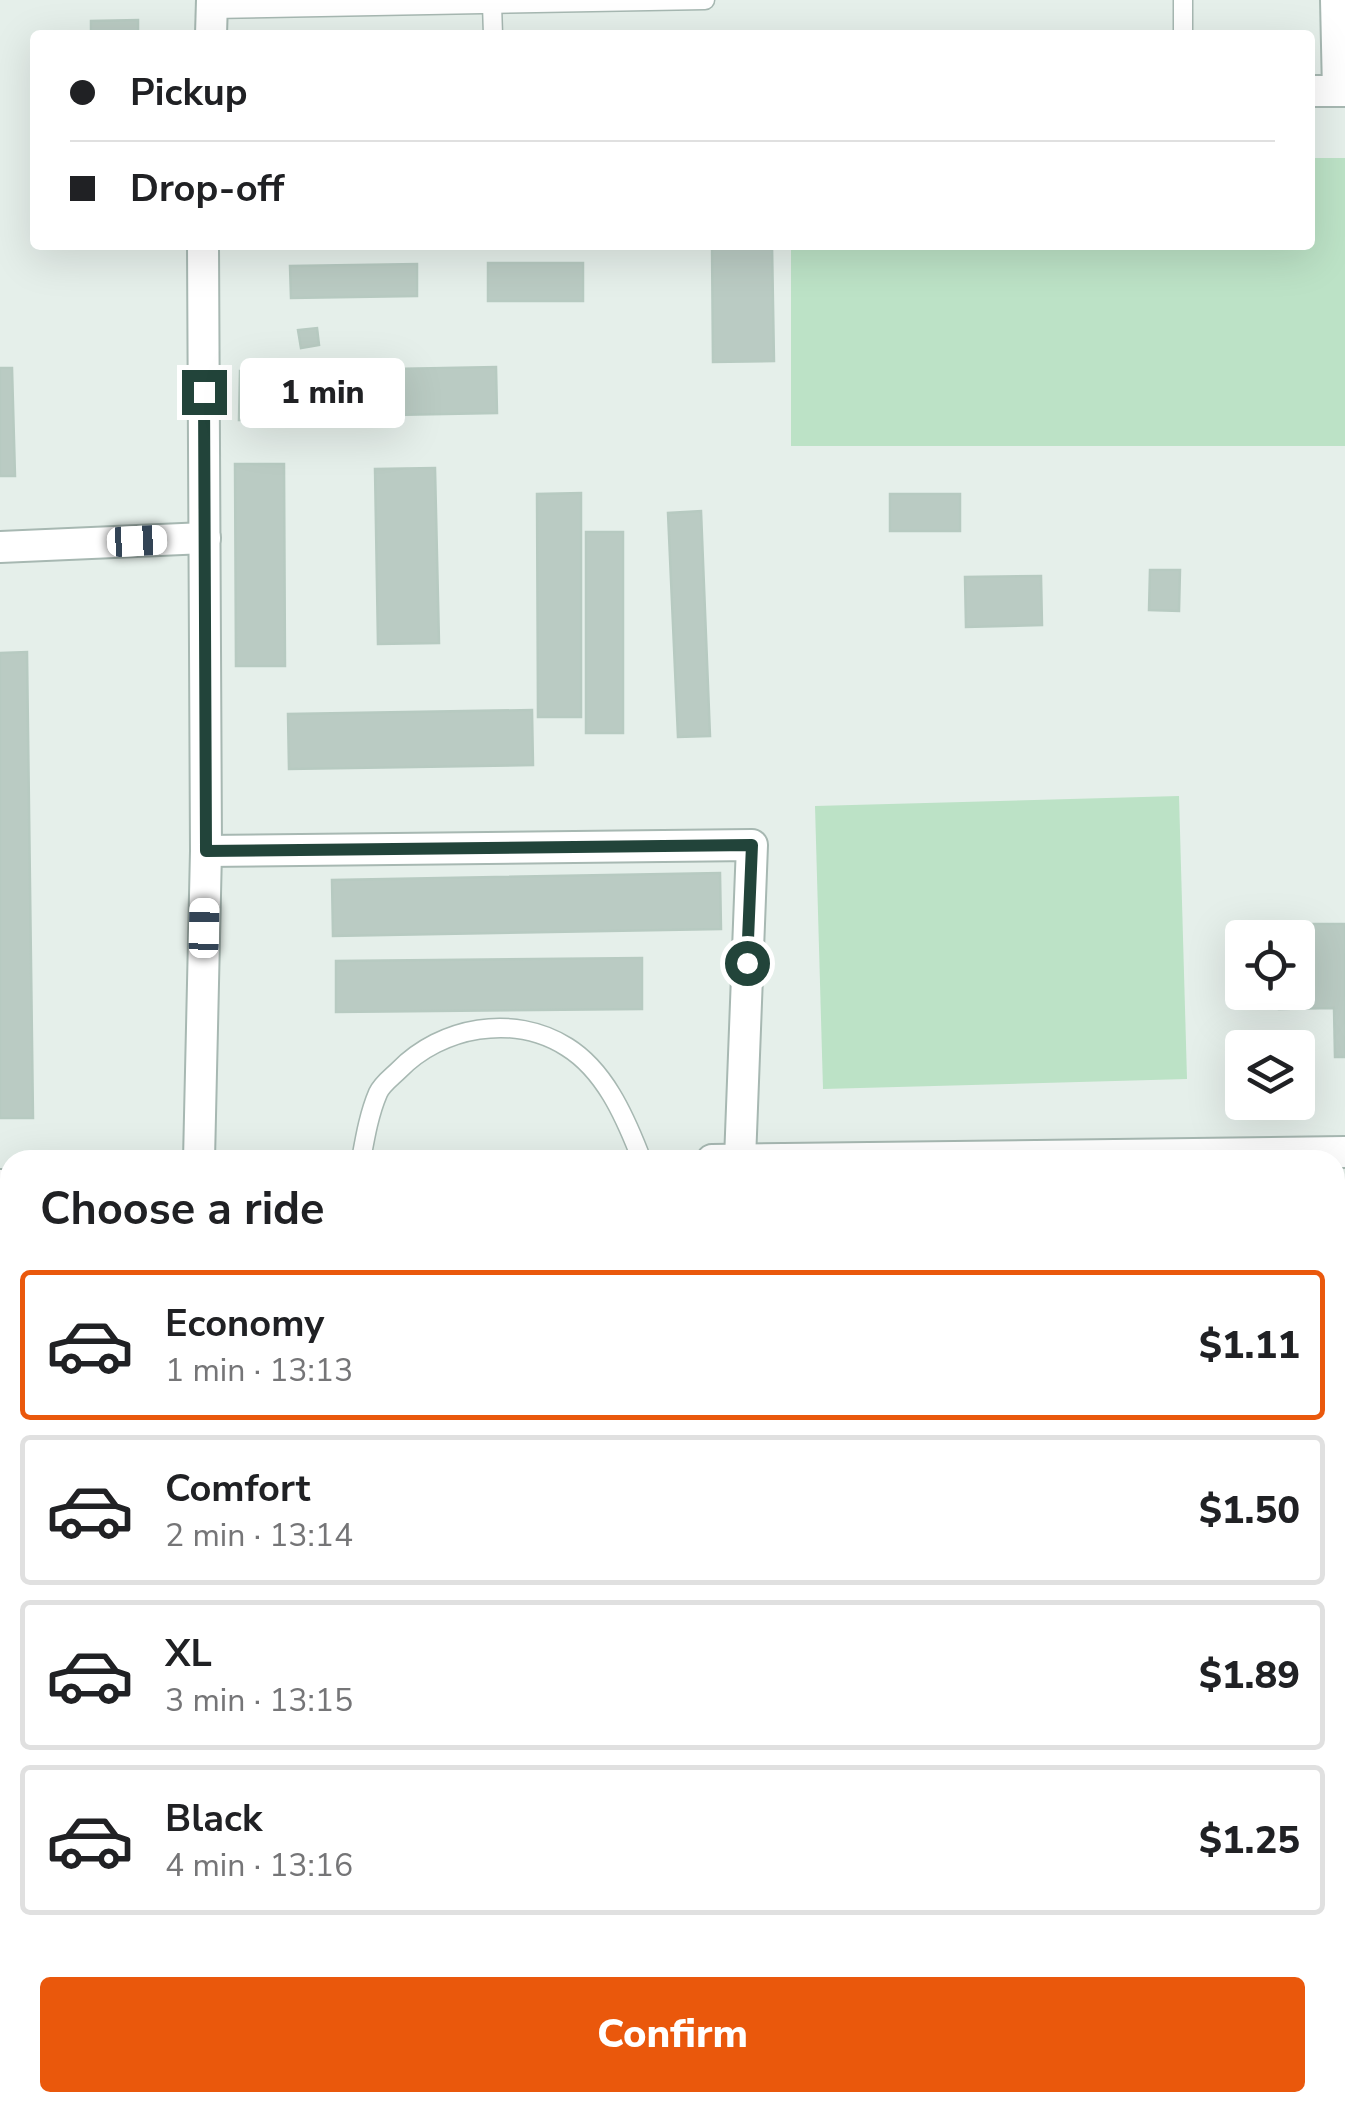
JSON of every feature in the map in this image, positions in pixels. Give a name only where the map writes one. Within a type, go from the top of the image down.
[{"type":"street","points":[[1331,91],[1336,0]]},
{"type":"street","points":[[199,1150],[206,851],[204,250]]},
{"type":"street","points":[[0,547],[205,538]]},
{"type":"street","points":[[206,851],[752,845],[740,1150]]},
{"type":"lane","points":[[212,15],[705,0]]},
{"type":"lane","points":[[1183,0],[1183,30]]},
{"type":"lane","points":[[492,4],[494,30]]},
{"type":"lane","points":[[363,1150],[380,1090],[416,1053],[453,1036],[486,1028],[528,1030],[568,1047],[622,1110],[638,1150]]},
{"type":"green space","points":[[1315,158],[1345,158],[1345,446],[791,446],[791,250],[1315,250]]},
{"type":"green space","points":[[1179,796],[1187,1079],[823,1089],[815,806]]},
{"type":"building","points":[[138,20],[138,30],[91,30],[91,21]]},
{"type":"building","points":[[712,250],[772,250],[774,361],[713,362]]},
{"type":"building","points":[[488,263],[583,263],[583,301],[488,301]]},
{"type":"building","points":[[417,264],[417,296],[291,298],[290,266]]},
{"type":"building","points":[[317,328],[319,345],[301,348],[298,330]]},
{"type":"building","points":[[496,367],[497,413],[287,417],[286,371]]},
{"type":"building","points":[[0,368],[12,368],[15,476],[0,476]]},
{"type":"building","points":[[240,371],[278,372],[277,421],[239,420]]},
{"type":"building","points":[[235,464],[284,464],[285,666],[236,666]]},
{"type":"building","points":[[435,468],[439,643],[378,644],[375,469]]},
{"type":"building","points":[[581,493],[581,717],[538,717],[537,494]]},
{"type":"building","points":[[890,494],[960,494],[960,531],[890,531]]},
{"type":"building","points":[[701,511],[710,736],[678,737],[668,513]]},
{"type":"building","points":[[586,532],[623,532],[623,733],[586,733]]},
{"type":"building","points":[[1150,570],[1180,570],[1179,611],[1149,610]]},
{"type":"building","points":[[1041,576],[1042,625],[966,627],[965,577]]},
{"type":"building","points":[[27,652],[33,1118],[0,1118],[0,653]]},
{"type":"building","points":[[532,710],[533,765],[289,769],[288,714]]},
{"type":"building","points":[[720,873],[721,929],[333,936],[332,880]]},
{"type":"building","points":[[1315,924],[1345,924],[1345,1057],[1335,1057],[1334,1008],[1315,1008]]},
{"type":"building","points":[[642,958],[642,1009],[336,1012],[336,961]]},
{"type":"route","points":[[204,392],[206,851],[752,845],[747,963]]}]
